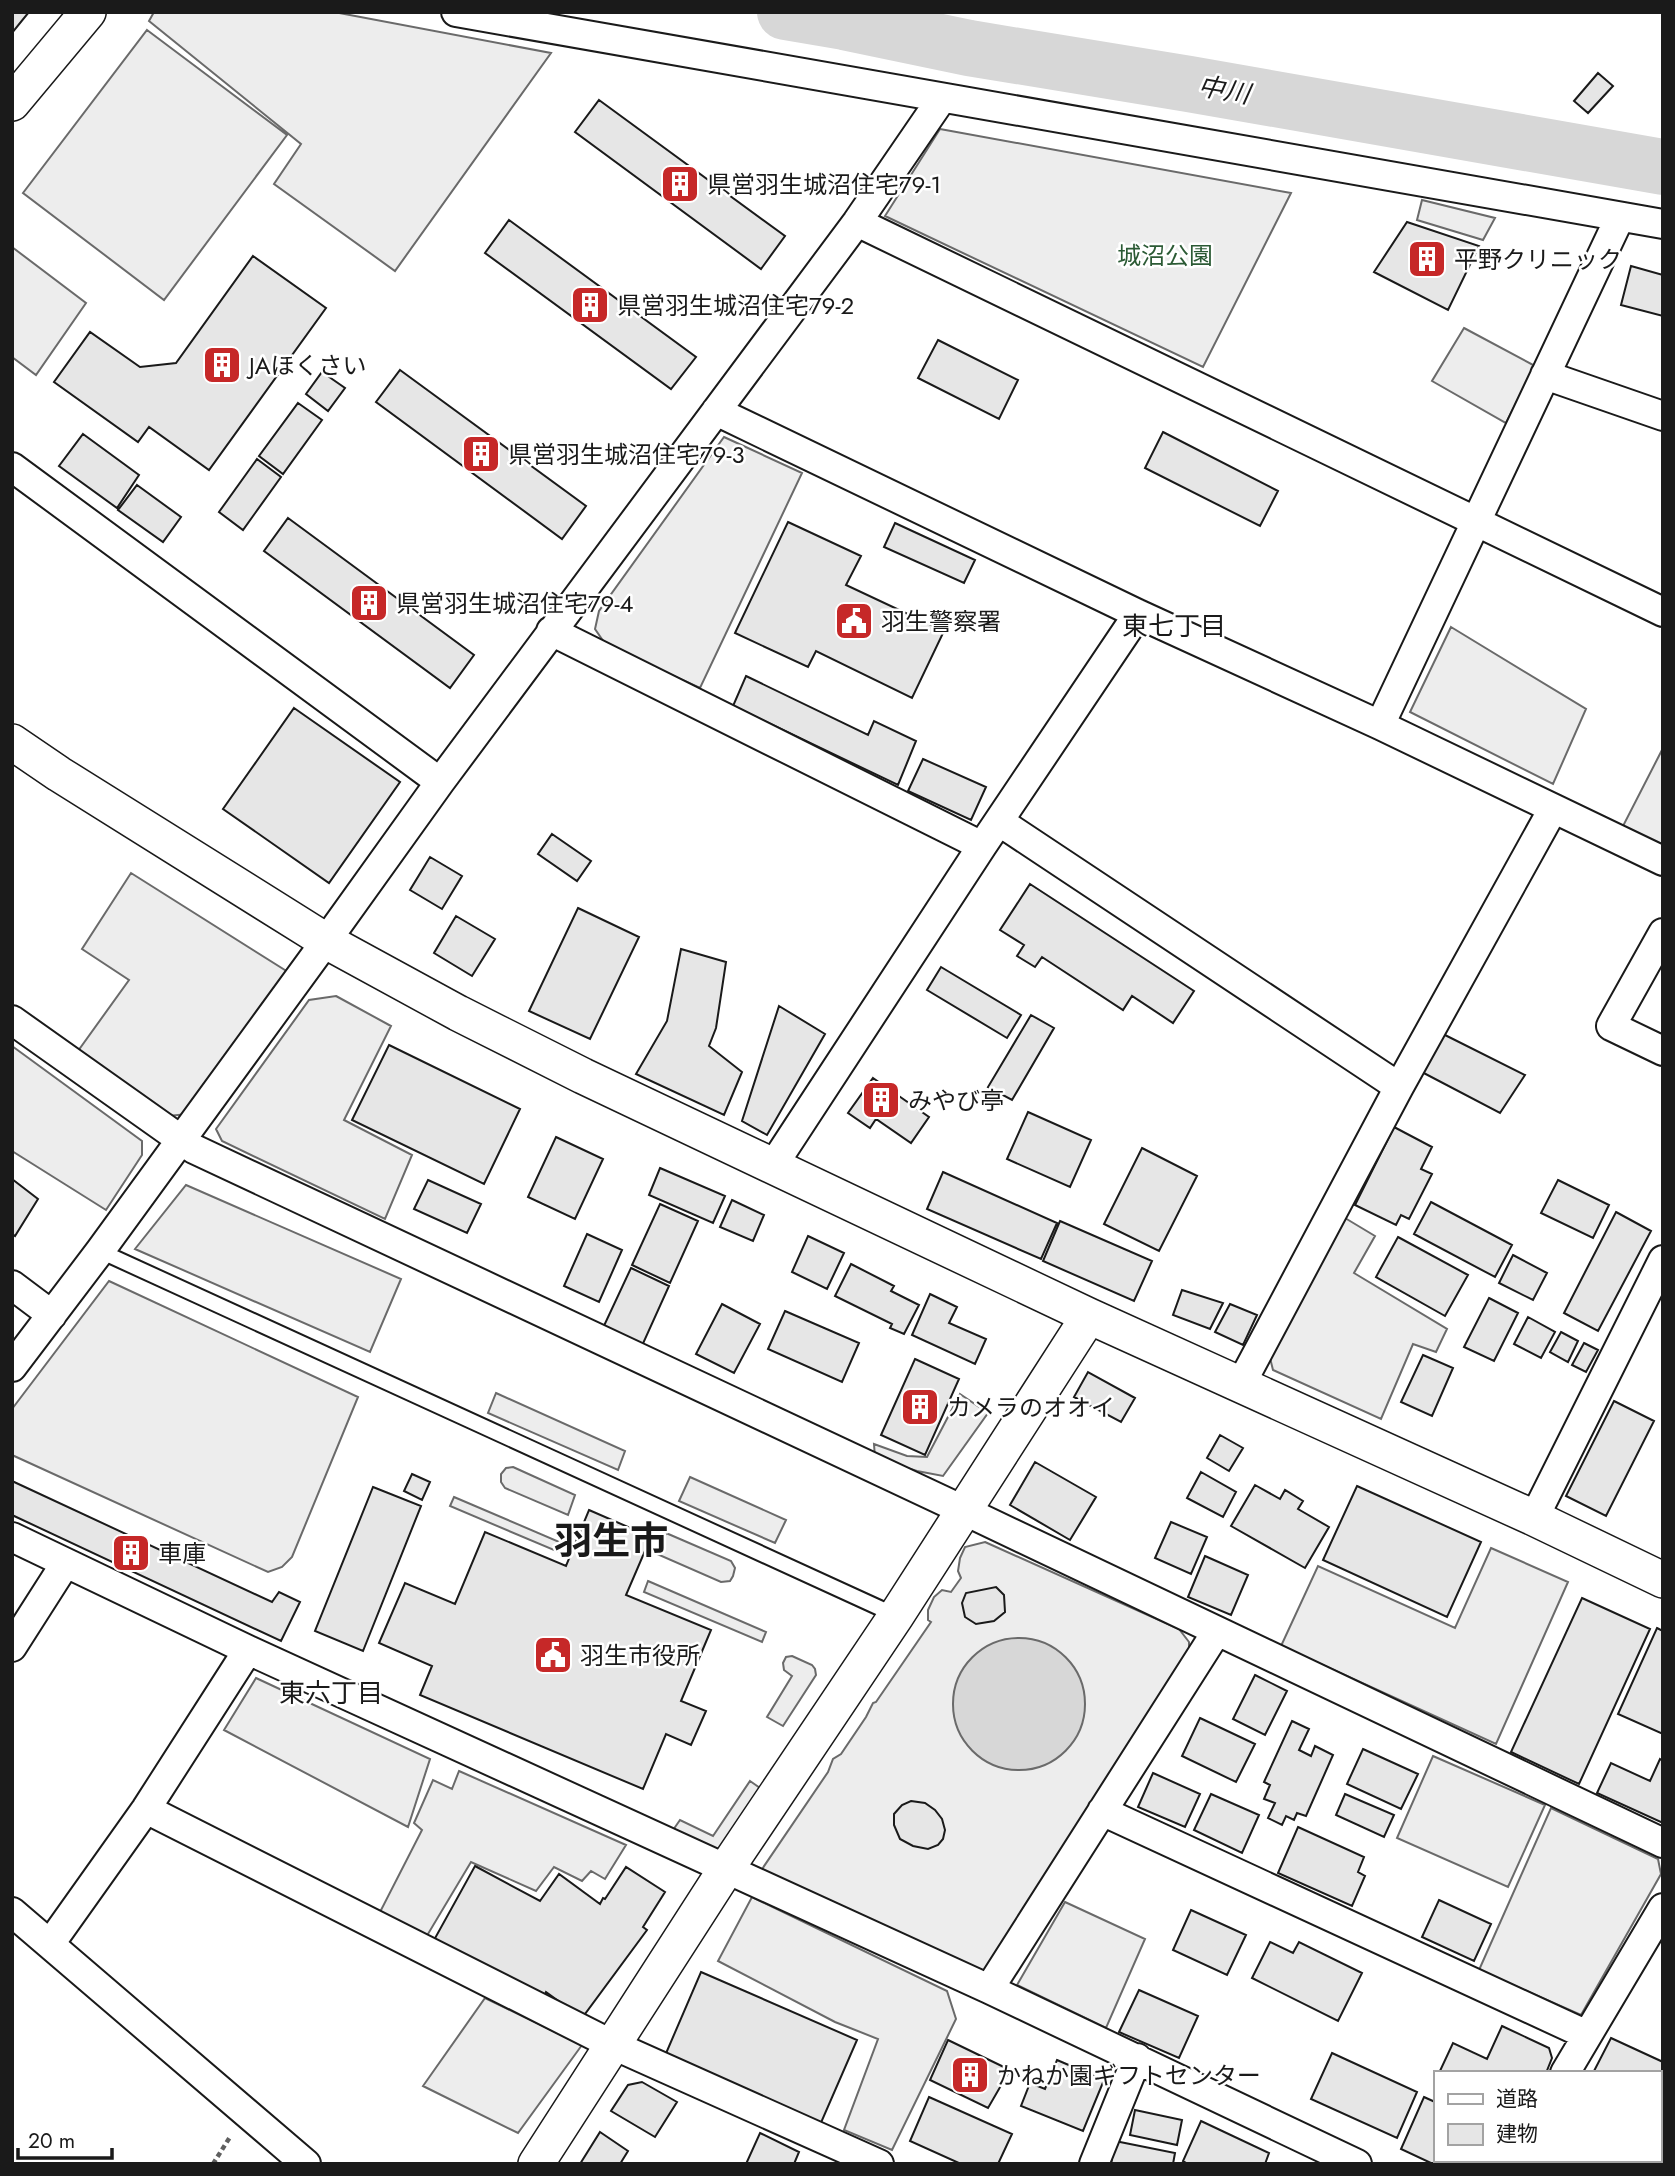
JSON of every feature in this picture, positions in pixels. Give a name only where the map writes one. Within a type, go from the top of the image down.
[{"type":"street","points":[[12,103],[88,12]]},
{"type":"street","points":[[456,12],[1663,224]]},
{"type":"street","points":[[12,1367],[100,1251],[551,631],[857,222],[942,98]]},
{"type":"street","points":[[1380,725],[1620,217]]},
{"type":"street","points":[[857,222],[1663,612]]},
{"type":"street","points":[[1545,374],[1663,416]]},
{"type":"street","points":[[716,411],[1138,614],[1380,725],[1663,861]]},
{"type":"street","points":[[12,467],[440,782]]},
{"type":"street","points":[[772,1167],[1138,614]]},
{"type":"street","points":[[551,631],[982,846]]},
{"type":"street","points":[[12,742],[326,941],[458,1013],[772,1167],[1663,1580]]},
{"type":"street","points":[[1241,1384],[1399,1087],[1553,809]]},
{"type":"street","points":[[1000,822],[1399,1087]]},
{"type":"street","points":[[1663,933],[1611,1026],[1663,1051]]},
{"type":"street","points":[[12,1020],[194,1149],[1663,1843]]},
{"type":"street","points":[[1534,1518],[1663,1260]]},
{"type":"street","points":[[12,1285],[52,1315]]},
{"type":"street","points":[[536,2164],[726,1869],[896,1616],[1089,1315]]},
{"type":"street","points":[[12,1537],[248,1650],[989,1989],[1357,2164]]},
{"type":"street","points":[[12,1647],[65,1563]]},
{"type":"street","points":[[989,1989],[1217,1631]]},
{"type":"street","points":[[50,1944],[146,1809],[248,1650]]},
{"type":"street","points":[[146,1809],[613,2045],[879,2164]]},
{"type":"street","points":[[1102,1811],[1587,2035]]},
{"type":"street","points":[[1566,2071],[1663,1908]]},
{"type":"street","points":[[12,1912],[306,2164]]},
{"type":"street","points":[[1094,2164],[1137,2058]]},
{"type":"lane","points":[[100,1251],[896,1616]]},
{"type":"shaded area","points":[[154,12],[334,12],[551,53],[395,271],[274,184],[301,144],[149,21]]},
{"type":"shaded area","points":[[147,30],[287,135],[164,300],[23,193]]},
{"type":"shaded area","name":"城沼公園","points":[[940,129],[1291,193],[1203,367],[885,216]]},
{"type":"shaded area","points":[[1422,200],[1495,218],[1483,240],[1417,220]]},
{"type":"shaded area","points":[[12,247],[86,303],[36,375],[12,357]]},
{"type":"shaded area","points":[[1464,328],[1535,366],[1506,423],[1432,381]]},
{"type":"shaded area","points":[[724,437],[802,473],[700,688],[606,645],[595,629],[599,611]]},
{"type":"shaded area","points":[[1451,627],[1586,709],[1553,784],[1410,712]]},
{"type":"shaded area","points":[[1663,748],[1663,847],[1623,826]]},
{"type":"shaded area","points":[[131,873],[288,972],[188,1114],[168,1116],[78,1051],[129,980],[82,949]]},
{"type":"shaded area","points":[[336,996],[391,1026],[344,1120],[412,1155],[385,1219],[222,1141],[216,1129],[309,1000]]},
{"type":"shaded area","points":[[12,1046],[142,1141],[142,1155],[106,1210],[12,1151]]},
{"type":"shaded area","points":[[186,1185],[401,1279],[370,1352],[135,1249]]},
{"type":"shaded area","points":[[1345,1218],[1375,1236],[1354,1273],[1447,1329],[1436,1352],[1413,1344],[1381,1419],[1273,1370],[1270,1358]]},
{"type":"shaded area","points":[[109,1281],[358,1397],[292,1557],[282,1567],[268,1572],[12,1455],[12,1409]]},
{"type":"shaded area","points":[[496,1393],[625,1451],[618,1470],[488,1413]]},
{"type":"shaded area","points":[[960,1394],[988,1413],[943,1476],[875,1458],[874,1444],[907,1456],[927,1457]]},
{"type":"shaded area","points":[[513,1467],[575,1495],[568,1515],[505,1488],[501,1482],[501,1474],[506,1468]]},
{"type":"shaded area","points":[[690,1477],[786,1520],[775,1543],[679,1501]]},
{"type":"shaded area","points":[[454,1497],[564,1544],[561,1553],[450,1506]]},
{"type":"shaded area","points":[[666,1533],[731,1561],[735,1568],[730,1581],[721,1582],[657,1554]]},
{"type":"shaded area","points":[[985,1542],[1179,1629],[1189,1642],[1189,1660],[989,1973],[758,1875],[828,1772],[833,1759],[841,1754],[873,1703],[931,1622],[928,1620],[928,1610],[934,1597],[942,1590],[951,1592],[961,1578],[958,1571],[965,1547]]},
{"type":"shaded area","points":[[1491,1548],[1568,1582],[1496,1744],[1281,1646],[1318,1566],[1455,1628]]},
{"type":"shaded area","points":[[648,1581],[766,1632],[762,1642],[644,1592]]},
{"type":"shaded area","points":[[1019,1638],[1044,1643],[1065,1658],[1080,1679],[1085,1704],[1080,1729],[1065,1750],[1044,1765],[1019,1770],[994,1765],[973,1750],[958,1729],[953,1704],[958,1679],[973,1658],[994,1643]]},
{"type":"shaded area","points":[[792,1656],[812,1665],[816,1675],[783,1726],[767,1717],[792,1676],[784,1670],[783,1663],[786,1657]]},
{"type":"shaded area","points":[[256,1678],[430,1759],[408,1827],[224,1730]]},
{"type":"shaded area","points":[[1433,1756],[1545,1805],[1508,1887],[1397,1838]]},
{"type":"shaded area","points":[[459,1771],[626,1845],[605,1879],[591,1871],[582,1881],[554,1867],[536,1891],[471,1862],[425,1939],[380,1912],[422,1830],[414,1823],[433,1780],[452,1789]]},
{"type":"shaded area","points":[[750,1781],[760,1788],[718,1851],[673,1830],[680,1820],[713,1836]]},
{"type":"shaded area","points":[[1551,1808],[1658,1859],[1661,1874],[1581,2015],[1479,1970]]},
{"type":"shaded area","points":[[752,1897],[947,1991],[956,2019],[892,2150],[844,2130],[878,2039],[835,2022],[718,1961]]},
{"type":"shaded area","points":[[1065,1902],[1145,1939],[1106,2028],[1017,1985]]},
{"type":"shaded area","points":[[485,1998],[582,2045],[518,2133],[423,2086]]},
{"type":"building","points":[[12,12],[29,12],[12,33]]},
{"type":"building","points":[[1598,73],[1613,86],[1588,113],[1574,101]]},
{"type":"building","name":"県営羽生城沼住宅79-1","points":[[599,100],[785,236],[761,269],[575,132]]},
{"type":"building","name":"県営羽生城沼住宅79-2","points":[[509,220],[696,357],[671,389],[485,253]]},
{"type":"building","name":"平野クリニック","points":[[1407,222],[1479,246],[1448,310],[1374,272]]},
{"type":"building","name":"JAほくさい","points":[[253,256],[326,308],[209,470],[149,427],[138,442],[54,382],[90,332],[140,367],[176,363]]},
{"type":"building","points":[[1631,266],[1663,275],[1663,316],[1621,305]]},
{"type":"building","points":[[938,340],[1018,380],[999,419],[918,378]]},
{"type":"building","name":"県営羽生城沼住宅79-3","points":[[400,370],[586,506],[562,539],[376,402]]},
{"type":"building","points":[[322,372],[345,388],[328,411],[306,394]]},
{"type":"building","points":[[298,403],[322,420],[283,474],[259,456]]},
{"type":"building","points":[[1163,432],[1278,491],[1260,526],[1145,468]]},
{"type":"building","points":[[83,434],[139,475],[117,508],[59,466]]},
{"type":"building","points":[[257,459],[281,477],[243,530],[219,512]]},
{"type":"building","points":[[137,485],[181,517],[163,542],[118,510]]},
{"type":"building","name":"県営羽生城沼住宅79-4","points":[[288,518],[474,655],[450,688],[264,551]]},
{"type":"building","points":[[788,522],[861,556],[846,585],[944,631],[912,698],[816,651],[808,667],[735,633]]},
{"type":"building","points":[[895,523],[975,560],[964,583],[884,547]]},
{"type":"building","points":[[746,676],[868,735],[874,721],[916,741],[898,785],[733,706]]},
{"type":"building","points":[[294,708],[400,782],[329,883],[223,809]]},
{"type":"building","points":[[923,759],[986,787],[971,820],[908,791]]},
{"type":"building","points":[[552,834],[591,861],[577,881],[538,854]]},
{"type":"building","points":[[430,857],[462,876],[442,909],[410,890]]},
{"type":"building","points":[[1030,884],[1194,991],[1173,1023],[1132,996],[1123,1010],[1042,957],[1035,967],[1017,956],[1024,945],[1000,930]]},
{"type":"building","points":[[578,908],[639,937],[590,1039],[529,1011]]},
{"type":"building","points":[[456,916],[495,939],[472,976],[434,953]]},
{"type":"building","points":[[681,949],[726,962],[716,1028],[709,1046],[742,1072],[724,1115],[636,1074],[667,1021]]},
{"type":"building","points":[[941,967],[1021,1015],[1007,1038],[927,990]]},
{"type":"building","points":[[779,1006],[825,1034],[767,1135],[742,1121]]},
{"type":"building","points":[[1031,1015],[1054,1028],[1012,1100],[988,1087]]},
{"type":"building","points":[[1439,1032],[1525,1075],[1500,1113],[1418,1070]]},
{"type":"building","points":[[389,1045],[520,1109],[484,1184],[352,1120]]},
{"type":"building","name":"みやび亭","points":[[873,1078],[929,1117],[911,1143],[876,1119],[870,1128],[848,1113]]},
{"type":"building","points":[[1028,1112],[1091,1140],[1070,1187],[1007,1159]]},
{"type":"building","points":[[1394,1127],[1432,1147],[1421,1169],[1432,1174],[1409,1219],[1401,1215],[1396,1225],[1355,1205]]},
{"type":"building","points":[[556,1137],[603,1159],[575,1219],[528,1197]]},
{"type":"building","points":[[1142,1148],[1197,1176],[1159,1251],[1104,1224]]},
{"type":"building","points":[[660,1168],[725,1196],[713,1223],[649,1195]]},
{"type":"building","points":[[943,1172],[1057,1223],[1041,1259],[927,1209]]},
{"type":"building","points":[[12,1179],[38,1199],[15,1236],[12,1234]]},
{"type":"building","points":[[428,1180],[481,1204],[467,1233],[414,1209]]},
{"type":"building","points":[[1558,1180],[1609,1205],[1593,1238],[1541,1213]]},
{"type":"building","points":[[732,1200],[764,1215],[753,1241],[720,1227]]},
{"type":"building","points":[[1431,1202],[1512,1245],[1495,1277],[1414,1234]]},
{"type":"building","points":[[660,1204],[698,1221],[670,1283],[632,1265]]},
{"type":"building","points":[[1616,1212],[1651,1231],[1598,1331],[1564,1313]]},
{"type":"building","points":[[1060,1221],[1152,1261],[1134,1301],[1043,1261]]},
{"type":"building","points":[[587,1234],[622,1250],[599,1302],[564,1286]]},
{"type":"building","points":[[808,1236],[844,1253],[827,1289],[792,1272]]},
{"type":"building","points":[[1398,1237],[1468,1275],[1445,1316],[1376,1277]]},
{"type":"building","points":[[1513,1255],[1547,1273],[1533,1300],[1499,1283]]},
{"type":"building","points":[[851,1264],[894,1286],[891,1291],[919,1305],[904,1334],[890,1328],[892,1324],[835,1296]]},
{"type":"building","points":[[631,1268],[669,1286],[641,1348],[602,1330]]},
{"type":"building","points":[[1182,1290],[1223,1303],[1210,1329],[1173,1315]]},
{"type":"building","points":[[930,1294],[957,1307],[949,1323],[986,1339],[975,1364],[912,1335]]},
{"type":"building","points":[[1489,1298],[1518,1313],[1494,1361],[1464,1347]]},
{"type":"building","points":[[722,1304],[760,1324],[734,1373],[696,1354]]},
{"type":"building","points":[[1230,1304],[1257,1315],[1243,1345],[1215,1332]]},
{"type":"building","points":[[785,1311],[859,1343],[842,1382],[768,1349]]},
{"type":"building","points":[[1528,1317],[1555,1332],[1541,1358],[1514,1344]]},
{"type":"building","points":[[1561,1332],[1578,1341],[1568,1362],[1550,1352]]},
{"type":"building","points":[[1584,1343],[1598,1350],[1586,1372],[1572,1365]]},
{"type":"building","points":[[1423,1355],[1453,1368],[1432,1416],[1401,1402]]},
{"type":"building","name":"カメラのオオイ","points":[[915,1359],[959,1379],[925,1455],[881,1435]]},
{"type":"building","points":[[1088,1372],[1135,1398],[1121,1422],[1074,1397]]},
{"type":"building","points":[[1614,1401],[1654,1421],[1606,1516],[1566,1496]]},
{"type":"building","points":[[1220,1435],[1243,1448],[1229,1471],[1207,1458]]},
{"type":"building","points":[[1035,1462],[1096,1497],[1070,1540],[1010,1505]]},
{"type":"building","points":[[1201,1472],[1236,1492],[1223,1517],[1187,1498]]},
{"type":"building","points":[[412,1474],[430,1482],[422,1500],[404,1491]]},
{"type":"building","name":"車庫","points":[[12,1481],[272,1602],[279,1592],[300,1602],[281,1641],[12,1515]]},
{"type":"building","points":[[1255,1485],[1280,1499],[1285,1490],[1303,1501],[1298,1509],[1329,1527],[1305,1568],[1231,1526]]},
{"type":"building","points":[[1357,1486],[1481,1542],[1447,1617],[1323,1560]]},
{"type":"building","points":[[373,1487],[421,1506],[363,1651],[315,1631]]},
{"type":"building","name":"羽生市役所","points":[[589,1510],[651,1537],[626,1595],[711,1630],[681,1701],[706,1711],[691,1745],[666,1734],[643,1789],[420,1695],[432,1666],[379,1643],[405,1583],[455,1604],[485,1532],[566,1566]]},
{"type":"building","points":[[1171,1522],[1207,1537],[1191,1574],[1155,1558]]},
{"type":"building","points":[[1205,1556],[1248,1575],[1231,1615],[1188,1597]]},
{"type":"building","points":[[996,1587],[1004,1595],[1005,1612],[994,1621],[976,1624],[965,1617],[962,1603],[966,1593]]},
{"type":"building","points":[[1582,1598],[1650,1629],[1579,1784],[1511,1752]]},
{"type":"building","points":[[1657,1628],[1663,1631],[1663,1734],[1618,1714]]},
{"type":"building","points":[[1255,1675],[1287,1691],[1265,1735],[1233,1719]]},
{"type":"building","points":[[1200,1718],[1255,1744],[1236,1782],[1182,1756]]},
{"type":"building","points":[[1292,1721],[1309,1729],[1299,1750],[1311,1756],[1315,1746],[1333,1755],[1306,1816],[1297,1813],[1294,1820],[1286,1816],[1282,1825],[1268,1818],[1275,1803],[1264,1799],[1270,1785],[1264,1782]]},
{"type":"building","points":[[1363,1749],[1418,1774],[1401,1809],[1347,1784]]},
{"type":"building","points":[[1660,1759],[1663,1761],[1663,1823],[1597,1793],[1611,1763],[1650,1781]]},
{"type":"building","points":[[1153,1773],[1200,1794],[1185,1827],[1138,1807]]},
{"type":"building","points":[[1211,1794],[1259,1815],[1242,1853],[1194,1830]]},
{"type":"building","points":[[1345,1794],[1394,1815],[1384,1837],[1336,1815]]},
{"type":"building","points":[[911,1801],[925,1803],[942,1819],[945,1830],[938,1845],[928,1849],[913,1846],[900,1839],[894,1825],[894,1814],[902,1805]]},
{"type":"building","points":[[1298,1827],[1364,1857],[1358,1872],[1365,1876],[1352,1906],[1278,1873]]},
{"type":"building","points":[[475,1866],[540,1901],[559,1874],[600,1904],[626,1867],[665,1892],[643,1927],[647,1930],[582,2018],[546,1992],[543,1999],[434,1940]]},
{"type":"building","points":[[1439,1900],[1491,1924],[1474,1961],[1422,1937]]},
{"type":"building","points":[[1191,1910],[1246,1935],[1227,1975],[1173,1950]]},
{"type":"building","points":[[1270,1942],[1293,1953],[1299,1942],[1362,1973],[1338,2021],[1252,1978]]},
{"type":"building","points":[[701,1972],[857,2040],[820,2125],[664,2058]]},
{"type":"building","points":[[1139,1990],[1198,2016],[1179,2058],[1119,2032]]},
{"type":"building","points":[[1502,2026],[1549,2048],[1552,2058],[1547,2071],[1440,2071],[1453,2043],[1487,2059]]},
{"type":"building","points":[[1611,2038],[1663,2062],[1661,2082],[1661,2071],[1594,2071]]},
{"type":"building","name":"かねか園ギフトセンター","points":[[948,2040],[1010,2070],[988,2108],[930,2080]]},
{"type":"building","points":[[1332,2053],[1417,2092],[1397,2138],[1311,2099]]},
{"type":"building","points":[[1057,2060],[1104,2080],[1083,2131],[1021,2106],[1030,2083],[1045,2089]]},
{"type":"building","points":[[642,2082],[677,2102],[655,2137],[611,2111],[628,2085]]},
{"type":"building","points":[[929,2097],[1012,2134],[998,2164],[961,2164],[910,2141]]},
{"type":"building","points":[[1424,2097],[1434,2102],[1434,2162],[1503,2162],[1433,2164],[1401,2149]]},
{"type":"building","points":[[1135,2110],[1182,2120],[1177,2145],[1130,2135]]},
{"type":"building","points":[[1201,2121],[1269,2153],[1265,2164],[1188,2164],[1183,2161]]},
{"type":"building","points":[[600,2132],[628,2151],[620,2164],[580,2164]]},
{"type":"building","points":[[760,2133],[799,2152],[794,2164],[746,2164]]},
{"type":"building","points":[[1115,2141],[1175,2153],[1173,2164],[1111,2164]]},
{"type":"waterway","name":"中川","points":[[785,12],[969,48],[1663,167]]},
{"type":"place","name":"県営羽生城沼住宅79-1","points":[[680,184]]},
{"type":"place","name":"平野クリニック","points":[[1427,259]]},
{"type":"place","name":"県営羽生城沼住宅79-2","points":[[590,305]]},
{"type":"place","name":"JAほくさい","points":[[222,365]]},
{"type":"place","name":"県営羽生城沼住宅79-3","points":[[481,454]]},
{"type":"place","name":"県営羽生城沼住宅79-4","points":[[369,603]]},
{"type":"place","name":"羽生警察署","points":[[854,621]]},
{"type":"place","name":"みやび亭","points":[[881,1100]]},
{"type":"place","name":"カメラのオオイ","points":[[920,1407]]},
{"type":"place","name":"車庫","points":[[131,1553]]},
{"type":"place","name":"羽生市役所","points":[[553,1655]]},
{"type":"place","name":"かねか園ギフトセンター","points":[[970,2075]]},
{"type":"district","name":"東七丁目","points":[[1174,626]]},
{"type":"district","name":"羽生市","points":[[611,1540]]},
{"type":"district","name":"東六丁目","points":[[331,1693]]}]
